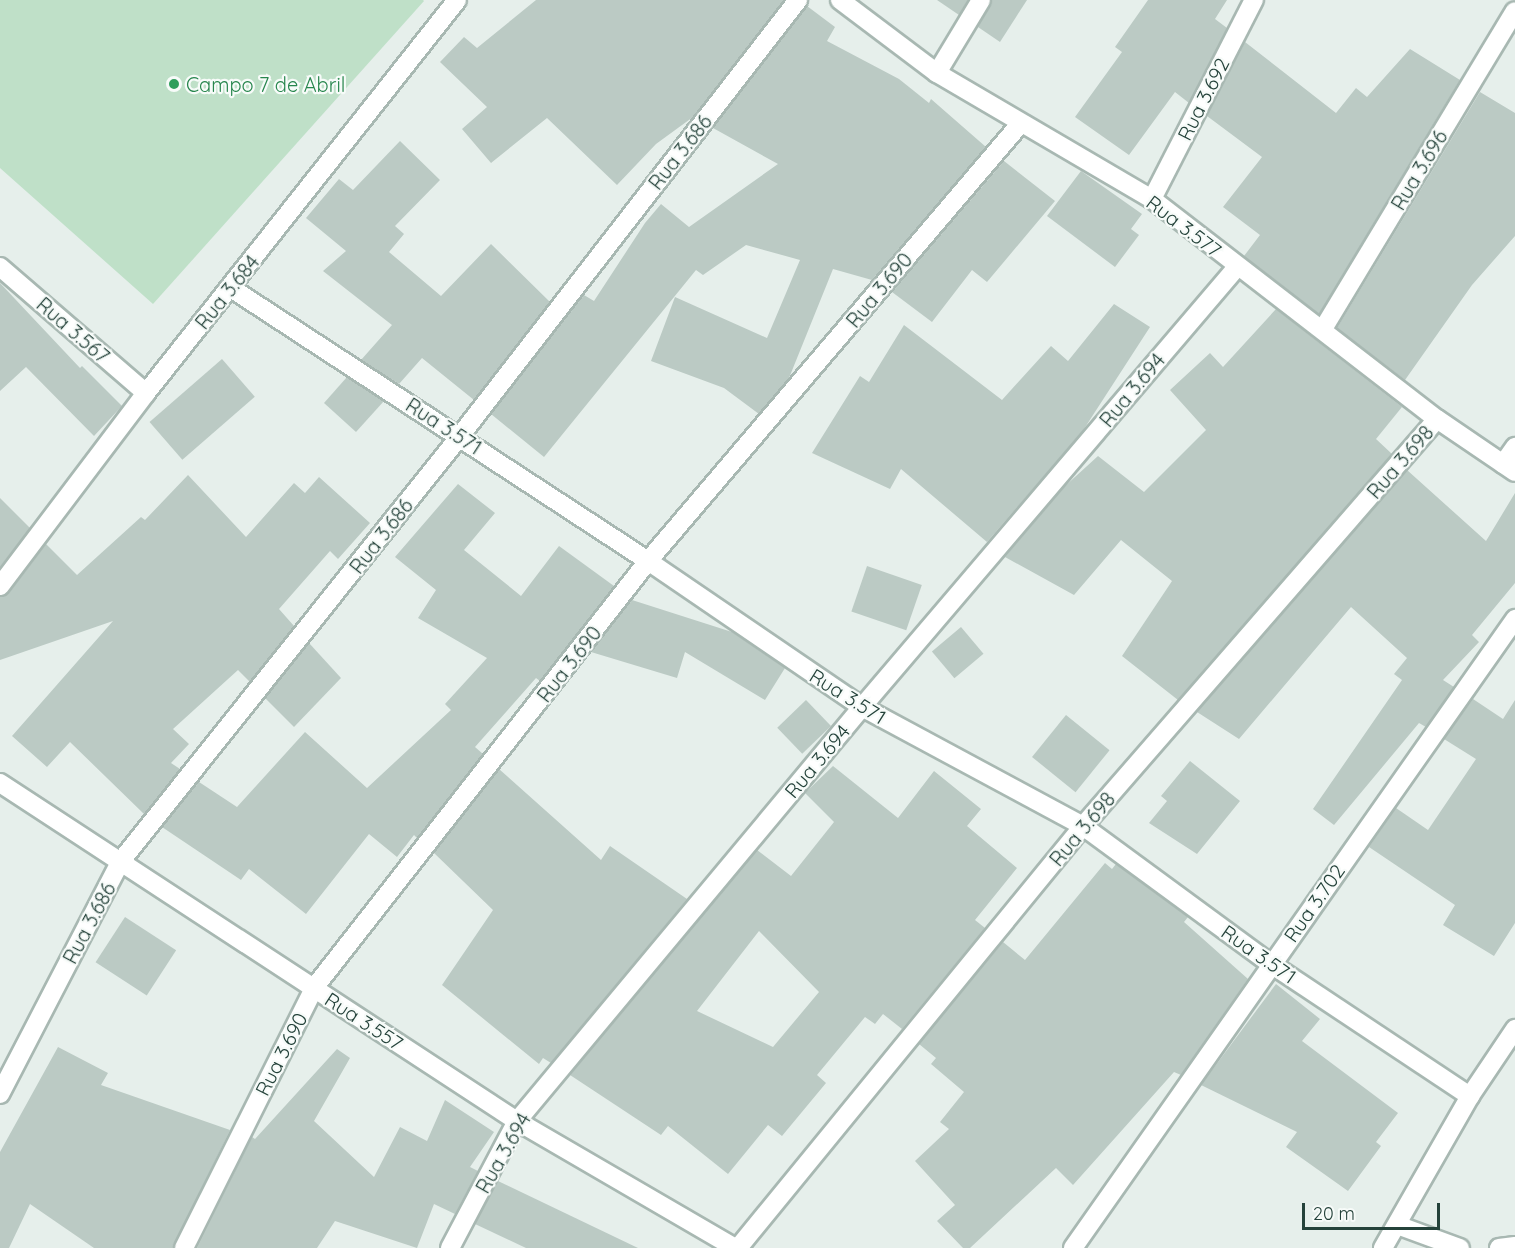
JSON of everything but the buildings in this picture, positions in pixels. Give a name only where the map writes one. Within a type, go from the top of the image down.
[{"type":"street","name":"Rua 3.684","points":[[0,586],[146,393],[457,0]]},
{"type":"street","name":"Rua 3.686","points":[[0,1094],[121,861],[460,436],[798,0]]},
{"type":"street","name":"Rua 3.577","points":[[840,0],[937,73],[1020,124],[1152,199],[1437,419],[1509,468]]},
{"type":"street","points":[[937,73],[981,0]]},
{"type":"street","name":"Rua 3.692","points":[[1152,199],[1254,0]]},
{"type":"street","name":"Rua 3.696","points":[[1323,329],[1515,11]]},
{"type":"street","name":"Rua 3.690","points":[[184,1248],[314,988],[648,561],[1020,124]]},
{"type":"street","name":"Rua 3.567","points":[[0,267],[146,393]]},
{"type":"street","name":"Rua 3.694","points":[[450,1248],[517,1121],[862,707],[1238,267]]},
{"type":"street","name":"Rua 3.571","points":[[231,288],[460,436],[862,707],[1083,826],[1271,964],[1470,1096]]},
{"type":"street","name":"Rua 3.698","points":[[736,1248],[1083,826],[1437,419]]},
{"type":"street","points":[[1509,468],[1515,447]]},
{"type":"street","name":"Rua 3.702","points":[[1073,1248],[1515,619]]},
{"type":"street","name":"Rua 3.557","points":[[0,783],[517,1121],[736,1248]]},
{"type":"street","points":[[1383,1248],[1470,1096],[1515,1029]]},
{"type":"street","points":[[1397,1225],[1460,1248]]},
{"type":"street","points":[[1498,1248],[1515,1246]]},
{"type":"green space","name":"Campo 7 de Abril","points":[[0,0],[424,1],[153,304],[0,168]]},
{"type":"place","name":"Campo 7 de Abril","points":[[174,84]]}]
